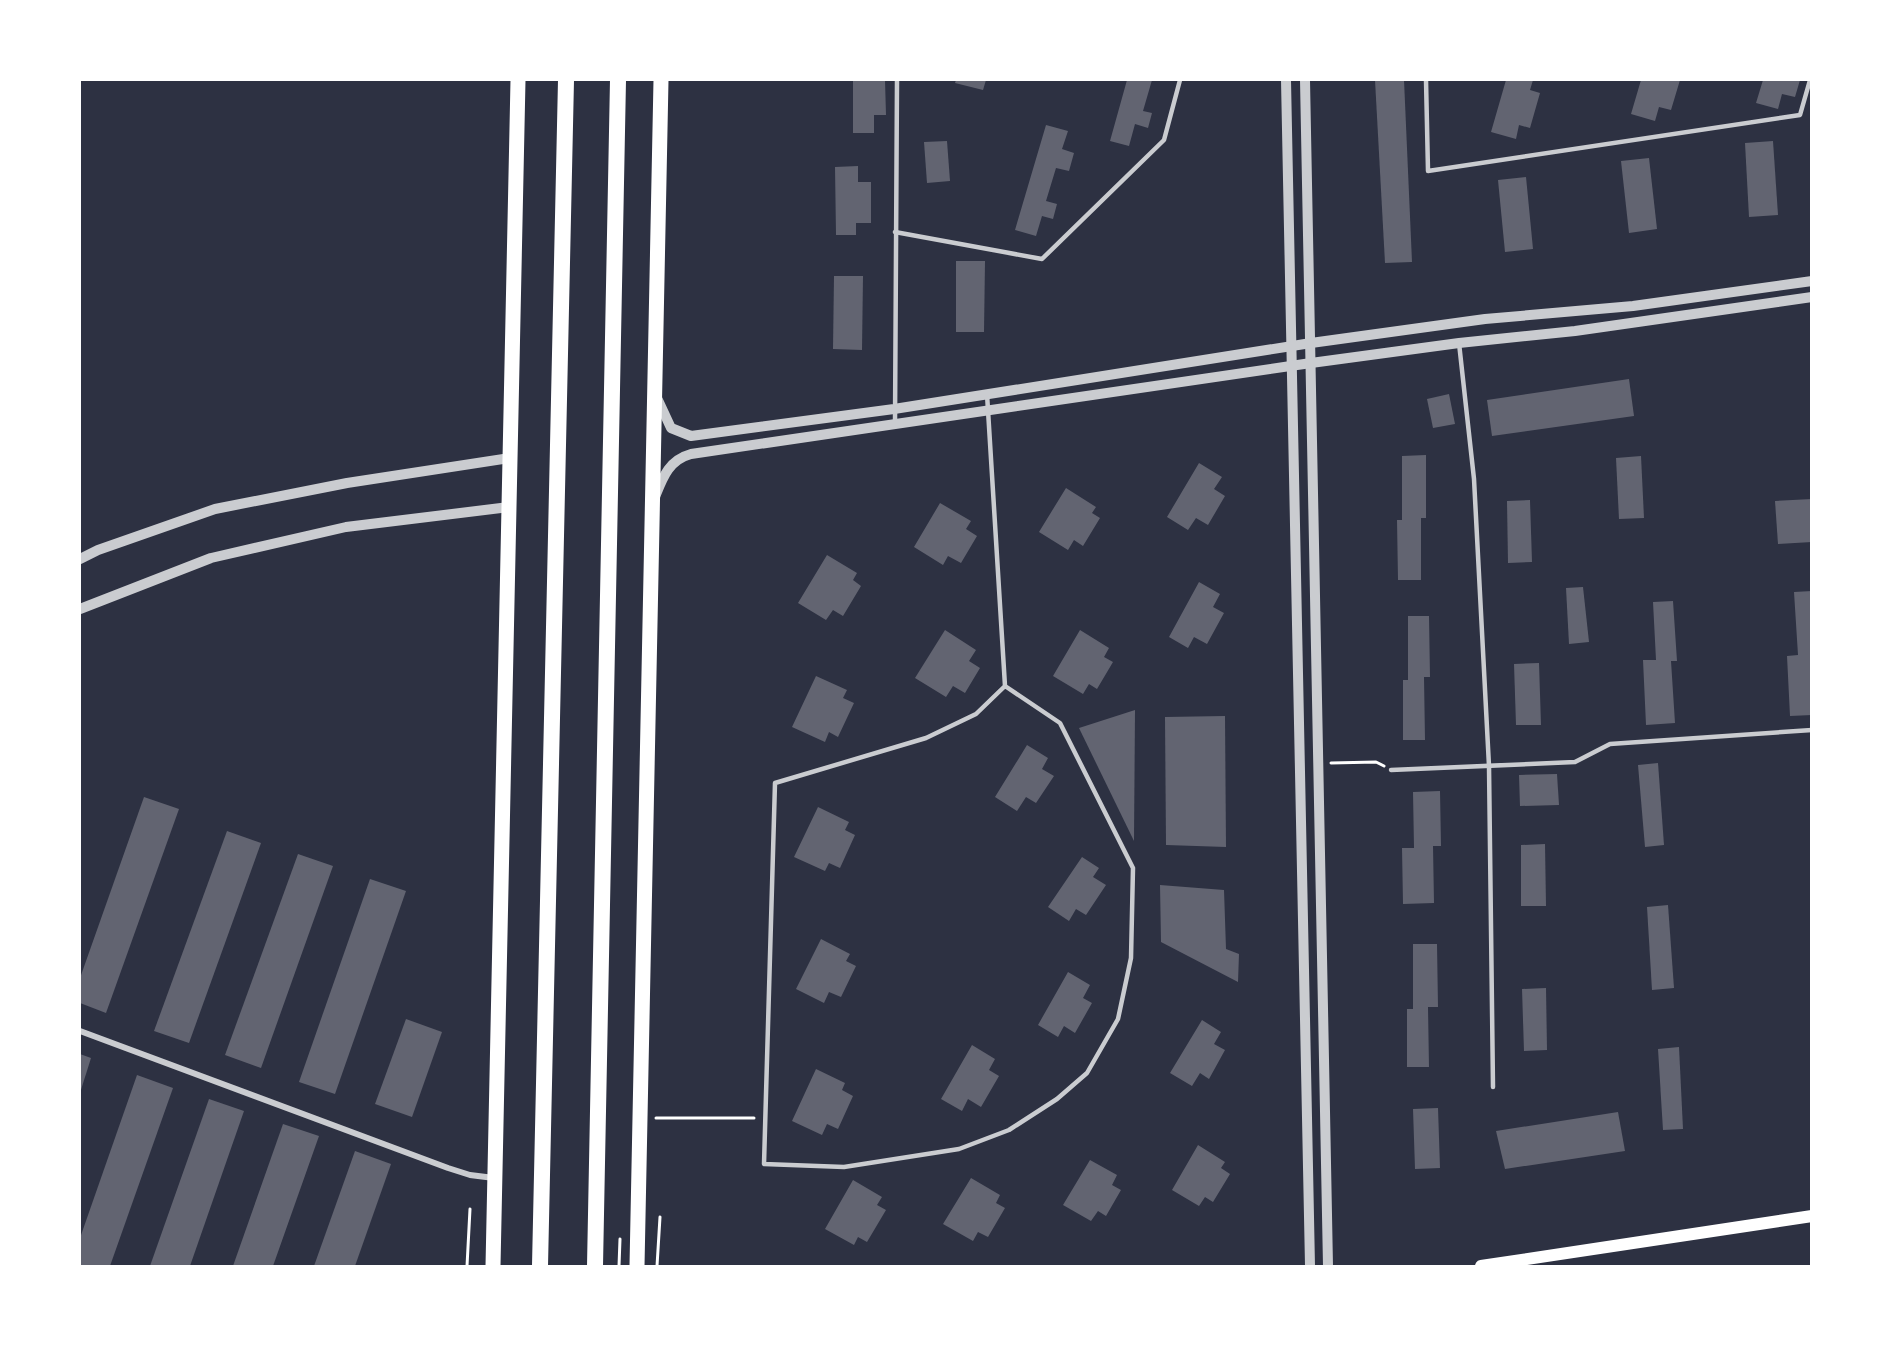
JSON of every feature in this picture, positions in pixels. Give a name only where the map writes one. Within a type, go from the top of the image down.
[{"type":"highway","points":[[540,1266],[566,80]]},
{"type":"highway","points":[[595,1266],[618,80]]},
{"type":"main road","points":[[493,1266],[518,80]]},
{"type":"main road","points":[[637,1266],[642,1118],[652,504],[657,394],[661,80]]},
{"type":"main road","points":[[1481,1266],[1812,1216]]},
{"type":"street","points":[[1286,80],[1310,1266]]},
{"type":"street","points":[[1305,80],[1328,1266]]},
{"type":"street","points":[[657,394],[664,418],[671,428],[691,435],[894,409],[1485,318],[1633,306],[1812,280]]},
{"type":"street","points":[[652,504],[671,465],[679,457],[989,409],[1311,363],[1459,343],[1575,331],[1812,297]]},
{"type":"street","points":[[80,559],[98,550],[215,509],[347,483],[510,458]]},
{"type":"street","points":[[80,609],[211,558],[346,527],[509,507]]},
{"type":"street","points":[[80,1031],[448,1168],[470,1175],[495,1178]]},
{"type":"lane","points":[[895,423],[897,80]]},
{"type":"lane","points":[[895,232],[1042,259],[1164,140],[1180,80]]},
{"type":"lane","points":[[1426,80],[1428,171],[1800,115],[1810,80]]},
{"type":"lane","points":[[1459,343],[1474,479],[1489,766],[1493,1087]]},
{"type":"lane","points":[[987,394],[1005,686],[976,714],[926,738],[775,783],[764,1164],[844,1167],[959,1149],[1008,1130],[1057,1099],[1087,1073],[1118,1019],[1131,958],[1133,868],[1060,723],[1005,686]]},
{"type":"lane","points":[[1391,770],[1575,762],[1610,744],[1812,730]]},
{"type":"path","points":[[1318,763],[1376,762],[1391,770]]},
{"type":"path","points":[[642,1118],[764,1118]]},
{"type":"path","points":[[467,1266],[470,1209]]},
{"type":"path","points":[[657,1266],[660,1217]]},
{"type":"path","points":[[619,1266],[620,1239]]},
{"type":"building","points":[[853,80],[885,80],[886,115],[874,115],[874,133],[853,133]]},
{"type":"building","points":[[956,80],[986,80],[983,90],[955,83]]},
{"type":"building","points":[[1127,80],[1152,80],[1143,111],[1152,113],[1148,128],[1135,124],[1129,146],[1110,141]]},
{"type":"building","points":[[1375,80],[1404,80],[1412,262],[1385,263]]},
{"type":"building","points":[[1506,80],[1533,80],[1530,90],[1540,93],[1530,128],[1519,125],[1516,139],[1491,132]]},
{"type":"building","points":[[1641,80],[1680,80],[1671,110],[1659,107],[1655,121],[1631,114]]},
{"type":"building","points":[[1763,80],[1800,80],[1795,97],[1782,94],[1778,109],[1756,103]]},
{"type":"building","points":[[1046,125],[1068,131],[1062,149],[1074,153],[1069,171],[1056,168],[1046,201],[1057,204],[1053,219],[1042,216],[1036,236],[1015,230]]},
{"type":"building","points":[[947,141],[950,181],[927,183],[924,142]]},
{"type":"building","points":[[1773,141],[1778,215],[1749,217],[1745,143]]},
{"type":"building","points":[[1649,158],[1657,229],[1629,233],[1621,161]]},
{"type":"building","points":[[858,166],[858,182],[871,182],[871,223],[856,223],[856,235],[836,235],[835,167]]},
{"type":"building","points":[[1526,177],[1533,249],[1505,252],[1498,180]]},
{"type":"building","points":[[956,261],[985,261],[984,332],[956,332]]},
{"type":"building","points":[[834,276],[863,276],[862,350],[833,349]]},
{"type":"building","points":[[1629,379],[1634,416],[1492,436],[1487,400]]},
{"type":"building","points":[[1449,394],[1455,424],[1433,428],[1427,399]]},
{"type":"building","points":[[1426,455],[1426,518],[1421,518],[1421,580],[1398,580],[1397,520],[1402,520],[1402,456]]},
{"type":"building","points":[[1641,456],[1644,518],[1619,519],[1616,458]]},
{"type":"building","points":[[1199,463],[1222,477],[1214,489],[1225,496],[1208,525],[1196,518],[1188,530],[1167,517]]},
{"type":"building","points":[[1066,488],[1096,507],[1092,513],[1100,518],[1083,546],[1074,540],[1068,550],[1039,532]]},
{"type":"building","points":[[1812,499],[1812,542],[1778,544],[1775,501]]},
{"type":"building","points":[[1530,500],[1532,562],[1508,563],[1507,501]]},
{"type":"building","points":[[940,503],[971,521],[966,529],[977,536],[961,563],[948,556],[943,565],[914,547]]},
{"type":"building","points":[[827,555],[857,573],[853,580],[861,586],[843,616],[833,610],[826,620],[798,603]]},
{"type":"building","points":[[1199,582],[1220,594],[1213,607],[1224,613],[1207,644],[1194,637],[1188,648],[1169,637]]},
{"type":"building","points":[[1583,587],[1589,642],[1569,644],[1566,588]]},
{"type":"building","points":[[1812,591],[1812,715],[1790,716],[1787,656],[1798,655],[1794,592]]},
{"type":"building","points":[[1673,601],[1677,661],[1671,661],[1675,723],[1646,725],[1643,660],[1656,660],[1653,602]]},
{"type":"building","points":[[1408,616],[1429,616],[1430,677],[1424,677],[1425,740],[1403,740],[1403,680],[1408,680]]},
{"type":"building","points":[[945,630],[976,650],[969,661],[980,668],[965,693],[953,686],[946,697],[915,678]]},
{"type":"building","points":[[1080,630],[1109,648],[1104,657],[1113,662],[1097,689],[1089,684],[1083,694],[1053,676]]},
{"type":"building","points":[[1539,663],[1541,725],[1516,725],[1514,664]]},
{"type":"building","points":[[816,676],[847,690],[843,698],[854,703],[838,737],[829,732],[825,742],[792,727]]},
{"type":"building","points":[[1135,710],[1134,841],[1079,728]]},
{"type":"building","points":[[1225,716],[1226,847],[1166,845],[1165,717]]},
{"type":"building","points":[[1027,745],[1048,758],[1042,769],[1054,776],[1036,803],[1026,797],[1017,811],[995,797]]},
{"type":"building","points":[[1658,763],[1664,845],[1645,847],[1638,765]]},
{"type":"building","points":[[1557,774],[1559,805],[1520,806],[1519,775]]},
{"type":"building","points":[[1440,791],[1441,846],[1433,846],[1434,903],[1403,904],[1402,848],[1414,848],[1413,792]]},
{"type":"building","points":[[144,797],[179,809],[106,1013],[80,1003],[80,978]]},
{"type":"building","points":[[818,807],[849,822],[845,830],[855,835],[840,868],[829,863],[825,871],[794,857]]},
{"type":"building","points":[[227,831],[261,843],[189,1043],[154,1031]]},
{"type":"building","points":[[1545,844],[1546,906],[1521,906],[1521,845]]},
{"type":"building","points":[[298,854],[333,866],[261,1068],[225,1055]]},
{"type":"building","points":[[1082,857],[1099,868],[1093,877],[1106,885],[1086,915],[1076,909],[1069,921],[1048,907]]},
{"type":"building","points":[[370,879],[406,891],[335,1094],[299,1082]]},
{"type":"building","points":[[1160,885],[1224,890],[1226,949],[1239,954],[1238,982],[1161,942]]},
{"type":"building","points":[[1668,905],[1674,988],[1652,990],[1647,907]]},
{"type":"building","points":[[821,939],[850,954],[846,961],[856,966],[841,997],[829,992],[824,1003],[796,989]]},
{"type":"building","points":[[1413,944],[1437,944],[1438,1007],[1428,1007],[1429,1067],[1407,1067],[1407,1009],[1413,1009]]},
{"type":"building","points":[[1068,972],[1090,985],[1083,998],[1092,1003],[1075,1033],[1064,1026],[1058,1037],[1038,1025]]},
{"type":"building","points":[[1546,988],[1547,1050],[1524,1051],[1522,989]]},
{"type":"building","points":[[406,1019],[442,1032],[412,1117],[375,1104]]},
{"type":"building","points":[[1202,1020],[1221,1032],[1214,1044],[1225,1050],[1209,1079],[1200,1073],[1192,1086],[1170,1073]]},
{"type":"building","points":[[972,1045],[995,1059],[989,1070],[999,1076],[981,1107],[968,1099],[962,1111],[941,1099]]},
{"type":"building","points":[[1679,1047],[1683,1129],[1663,1130],[1658,1049]]},
{"type":"building","points":[[80,1054],[91,1058],[80,1093]]},
{"type":"building","points":[[816,1069],[845,1083],[842,1090],[853,1096],[838,1129],[827,1124],[822,1135],[792,1121]]},
{"type":"building","points":[[137,1075],[173,1088],[110,1266],[80,1266],[80,1238]]},
{"type":"building","points":[[209,1099],[244,1111],[190,1266],[150,1266]]},
{"type":"building","points":[[1438,1108],[1440,1168],[1415,1169],[1413,1109]]},
{"type":"building","points":[[1618,1112],[1625,1151],[1505,1169],[1496,1131]]},
{"type":"building","points":[[283,1124],[319,1136],[273,1266],[233,1266]]},
{"type":"building","points":[[1198,1145],[1225,1162],[1221,1168],[1230,1174],[1213,1202],[1205,1197],[1199,1206],[1172,1190]]},
{"type":"building","points":[[355,1151],[391,1164],[355,1266],[314,1266]]},
{"type":"building","points":[[1090,1160],[1117,1175],[1112,1185],[1121,1190],[1106,1216],[1098,1211],[1091,1221],[1063,1205]]},
{"type":"building","points":[[971,1178],[1000,1195],[996,1203],[1005,1208],[988,1237],[978,1232],[973,1241],[943,1224]]},
{"type":"building","points":[[853,1180],[882,1197],[877,1205],[886,1210],[867,1242],[858,1237],[854,1245],[825,1229]]}]
